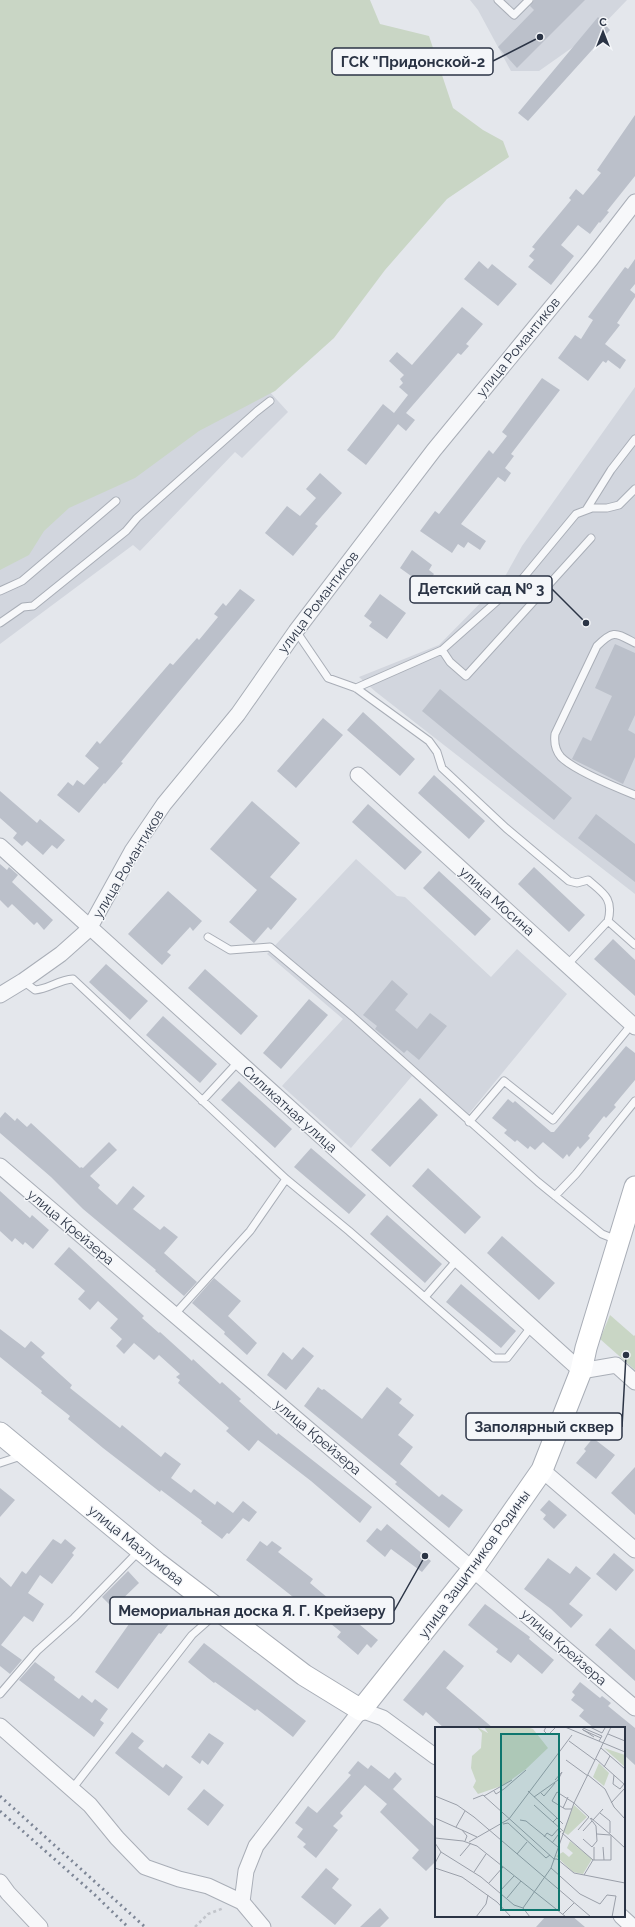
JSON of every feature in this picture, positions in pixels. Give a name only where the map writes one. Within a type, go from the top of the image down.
[{"type":"street","name":"улица Романтиков","points":[[0,995],[24,981],[61,954],[89,929],[132,851],[164,804],[238,714],[296,631],[434,450],[581,271],[635,202]]},
{"type":"street","name":"улица Мосина","points":[[358,775],[634,1026]]},
{"type":"street","name":"Силикатная улица","points":[[0,846],[89,929],[581,1371]]},
{"type":"street","name":"улица Крейзера","points":[[0,1166],[635,1708]]},
{"type":"street","name":"улица Защитников Родины","points":[[242,1902],[246,1871],[256,1846],[361,1710],[473,1569],[542,1470],[581,1371],[586,1348],[635,1187]]},
{"type":"street","points":[[581,1371],[616,1365],[635,1382]]},
{"type":"street","name":"улица Мазлумова","points":[[0,1433],[141,1550],[304,1675],[361,1710],[383,1718],[435,1756]]},
{"type":"street","points":[[542,1470],[635,1550]]},
{"type":"street","points":[[0,1726],[90,1805],[117,1838],[145,1867],[179,1879],[208,1886],[242,1902],[263,1927]]},
{"type":"street","points":[[0,1882],[8,1893],[40,1927]]},
{"type":"street","points":[[622,1917],[633,1927]]},
{"type":"lane","points":[[498,0],[514,15],[530,0]]},
{"type":"lane","points":[[0,623],[23,607],[33,606],[126,530],[137,518],[270,401]]},
{"type":"lane","points":[[586,510],[611,470],[635,439]]},
{"type":"lane","points":[[356,688],[442,650],[523,578],[576,514],[592,508],[607,508],[619,505],[635,489]]},
{"type":"lane","points":[[0,590],[22,581],[116,501]]},
{"type":"lane","points":[[442,650],[450,662],[466,676],[591,538]]},
{"type":"lane","points":[[296,631],[328,678],[356,688],[429,741],[436,752],[442,768],[506,828],[569,881],[577,883],[588,880],[607,896],[610,911],[608,920],[567,965]]},
{"type":"lane","points":[[635,643],[617,634],[607,636],[598,646],[555,734],[554,744],[560,756],[575,767],[635,795]]},
{"type":"lane","points":[[608,920],[635,945]]},
{"type":"lane","points":[[208,937],[230,950],[270,948],[352,1016],[469,1122],[555,1196],[602,1234],[618,1241]]},
{"type":"lane","points":[[24,981],[35,990],[42,989],[61,980],[73,979],[286,1179],[425,1297],[494,1358],[507,1358],[532,1326]]},
{"type":"lane","points":[[469,1122],[504,1081],[553,1120],[634,1026]]},
{"type":"lane","points":[[202,1101],[238,1062]]},
{"type":"lane","points":[[555,1196],[576,1174],[635,1101]]},
{"type":"lane","points":[[174,1315],[250,1231],[286,1179]]},
{"type":"lane","points":[[425,1297],[457,1260]]},
{"type":"lane","points":[[0,1463],[25,1454]]},
{"type":"lane","points":[[0,1694],[37,1650],[74,1618],[141,1550]]},
{"type":"lane","points":[[72,1789],[192,1635],[219,1610]]},
{"type":"path","points":[[194,1927],[208,1914],[242,1902]]},
{"type":"shaded area","points":[[470,0],[627,0],[600,28],[539,71],[511,71],[478,10]]},
{"type":"shaded area","points":[[635,387],[635,894],[376,692],[359,677],[439,645],[503,580],[522,546]]},
{"type":"shaded area","points":[[269,391],[288,412],[242,458],[235,452],[140,551],[133,545],[0,644],[0,566],[75,495]]},
{"type":"shaded area","points":[[356,859],[397,896],[405,897],[491,977],[517,949],[567,994],[463,1121],[412,1076],[351,1148],[282,1086],[343,1019],[267,954]]},
{"type":"green space","points":[[0,0],[370,0],[380,24],[429,36],[453,108],[483,130],[503,141],[509,157],[447,199],[385,270],[334,338],[275,391],[199,431],[135,478],[69,508],[44,531],[29,555],[0,570]]},
{"type":"green space","points":[[610,1315],[634,1336],[635,1335],[635,1370],[600,1339]]},
{"type":"building","points":[[534,0],[585,0],[517,68],[498,47],[534,10],[530,6]]},
{"type":"building","points":[[598,17],[610,30],[528,121],[518,113]]},
{"type":"building","points":[[635,115],[635,176],[607,211],[609,212],[590,234],[578,225],[561,245],[574,256],[551,285],[528,267],[534,260],[529,256],[535,249],[532,247],[571,200],[569,198],[576,189],[583,195],[601,173],[597,170]]},
{"type":"building","points":[[635,259],[635,284],[630,290],[635,294],[635,297],[617,323],[620,325],[605,344],[626,360],[620,369],[608,360],[606,363],[603,361],[588,381],[558,358],[575,335],[581,339],[593,320],[588,317],[625,267],[628,269]]},
{"type":"building","points":[[479,261],[488,269],[492,264],[517,284],[498,306],[464,279]]},
{"type":"building","points":[[462,307],[483,324],[466,344],[469,346],[461,355],[458,353],[406,413],[415,420],[406,431],[398,424],[366,465],[347,450],[383,404],[394,413],[408,395],[399,387],[403,383],[400,379],[404,375],[389,361],[397,352],[412,365]]},
{"type":"building","points":[[542,378],[560,390],[511,454],[514,456],[505,468],[511,473],[505,482],[498,477],[461,524],[486,541],[480,550],[468,542],[464,548],[458,544],[452,553],[420,531],[435,511],[439,514],[489,450],[493,454],[507,436],[502,432]]},
{"type":"building","points":[[320,473],[342,493],[315,524],[318,526],[293,556],[265,533],[287,506],[300,516],[316,498],[306,489]]},
{"type":"building","points":[[412,550],[432,565],[429,570],[434,574],[425,586],[400,568]]},
{"type":"building","points":[[240,589],[255,600],[121,762],[123,763],[79,813],[57,795],[68,782],[73,786],[77,780],[84,785],[99,768],[85,756],[97,741],[100,744],[170,663],[173,665],[197,638],[199,640],[218,617],[214,614],[223,603],[226,606]]},
{"type":"building","points":[[380,594],[406,613],[387,639],[369,626],[372,622],[364,616]]},
{"type":"building","points":[[615,644],[635,653],[635,715],[628,730],[635,734],[635,757],[623,784],[572,759],[583,737],[591,741],[612,696],[595,688]]},
{"type":"building","points":[[440,689],[572,798],[554,820],[422,711]]},
{"type":"building","points":[[363,712],[415,759],[400,776],[347,730]]},
{"type":"building","points":[[323,718],[343,735],[296,788],[277,771]]},
{"type":"building","points":[[434,775],[485,821],[469,839],[418,793]]},
{"type":"building","points":[[0,791],[37,823],[40,819],[65,840],[57,849],[52,845],[43,855],[27,841],[22,846],[13,838],[17,833],[0,818]]},
{"type":"building","points":[[252,801],[300,843],[270,877],[297,899],[271,930],[268,927],[254,943],[229,922],[257,890],[210,849]]},
{"type":"building","points":[[368,804],[422,852],[405,870],[352,822]]},
{"type":"building","points":[[596,814],[635,844],[635,882],[578,838]]},
{"type":"building","points":[[0,864],[7,870],[9,867],[18,875],[12,882],[53,920],[44,930],[37,922],[34,925],[12,904],[8,908],[0,900]]},
{"type":"building","points":[[534,867],[585,915],[569,932],[518,884]]},
{"type":"building","points":[[439,871],[491,919],[475,936],[423,888]]},
{"type":"building","points":[[168,891],[202,921],[193,931],[190,927],[167,952],[171,955],[162,965],[128,934]]},
{"type":"building","points":[[613,939],[635,960],[635,996],[594,959]]},
{"type":"building","points":[[106,964],[148,1001],[130,1020],[89,982]]},
{"type":"building","points":[[205,969],[258,1016],[241,1035],[188,988]]},
{"type":"building","points":[[392,980],[408,994],[395,1010],[417,1029],[430,1013],[447,1026],[419,1060],[407,1050],[404,1053],[375,1029],[377,1026],[363,1015]]},
{"type":"building","points":[[309,999],[328,1015],[281,1069],[263,1053]]},
{"type":"building","points":[[163,1016],[217,1064],[200,1083],[146,1035]]},
{"type":"building","points":[[626,1046],[635,1053],[635,1080],[614,1105],[616,1107],[606,1118],[604,1116],[588,1136],[590,1138],[580,1149],[578,1146],[569,1157],[567,1154],[563,1159],[543,1142],[535,1150],[530,1146],[528,1149],[517,1140],[515,1142],[504,1133],[507,1130],[492,1118],[508,1099],[513,1103],[515,1101],[551,1132],[554,1132]]},
{"type":"building","points":[[239,1081],[292,1129],[275,1148],[221,1100]]},
{"type":"building","points":[[420,1098],[438,1115],[390,1167],[371,1150]]},
{"type":"building","points":[[5,1112],[15,1121],[17,1118],[27,1127],[31,1123],[80,1168],[83,1168],[109,1142],[117,1150],[90,1176],[100,1185],[98,1188],[117,1205],[133,1186],[145,1196],[133,1209],[160,1230],[164,1226],[178,1237],[164,1253],[197,1282],[184,1296],[155,1271],[156,1270],[83,1209],[51,1177],[0,1133],[0,1118]]},
{"type":"building","points":[[311,1148],[366,1195],[349,1214],[294,1167]]},
{"type":"building","points":[[428,1168],[481,1217],[465,1234],[412,1186]]},
{"type":"building","points":[[0,1191],[30,1218],[32,1215],[49,1230],[33,1249],[25,1242],[23,1245],[15,1238],[12,1242],[0,1231]]},
{"type":"building","points":[[387,1215],[442,1264],[425,1283],[370,1234]]},
{"type":"building","points":[[502,1236],[555,1283],[539,1300],[487,1253]]},
{"type":"building","points":[[69,1247],[144,1316],[142,1318],[192,1361],[193,1359],[220,1384],[222,1382],[241,1399],[239,1401],[277,1435],[278,1433],[372,1507],[360,1523],[311,1481],[258,1440],[249,1451],[226,1431],[229,1428],[178,1383],[180,1380],[176,1377],[180,1374],[159,1355],[154,1360],[134,1343],[124,1354],[116,1346],[122,1339],[110,1328],[118,1319],[98,1301],[90,1310],[78,1299],[85,1291],[54,1264]]},
{"type":"building","points":[[214,1278],[241,1301],[228,1316],[257,1343],[247,1355],[224,1334],[225,1332],[192,1303]]},
{"type":"building","points":[[461,1284],[516,1331],[501,1348],[446,1302]]},
{"type":"building","points":[[0,1329],[25,1348],[31,1341],[45,1353],[41,1357],[72,1385],[70,1388],[120,1428],[122,1425],[161,1457],[165,1452],[181,1464],[171,1478],[191,1493],[194,1489],[215,1505],[217,1501],[233,1513],[243,1501],[257,1512],[249,1522],[243,1518],[229,1534],[227,1533],[222,1539],[201,1523],[202,1521],[161,1490],[160,1492],[103,1448],[68,1419],[70,1416],[41,1393],[42,1391],[0,1357]]},
{"type":"building","points":[[303,1347],[314,1356],[286,1390],[267,1375],[283,1352],[292,1360]]},
{"type":"building","points":[[318,1387],[322,1390],[324,1389],[362,1419],[387,1387],[402,1399],[399,1403],[414,1415],[398,1435],[413,1447],[400,1464],[439,1497],[442,1494],[463,1510],[449,1528],[395,1484],[397,1482],[304,1406]]},
{"type":"building","points":[[593,1438],[615,1455],[596,1479],[576,1463],[586,1451],[584,1449]]},
{"type":"building","points":[[635,1467],[635,1515],[611,1493]]},
{"type":"building","points":[[0,1488],[15,1500],[0,1517]]},
{"type":"building","points":[[549,1500],[567,1515],[554,1529],[543,1519],[546,1515],[540,1510]]},
{"type":"building","points":[[387,1524],[431,1561],[422,1572],[391,1549],[385,1557],[366,1541],[377,1528],[381,1531]]},
{"type":"building","points":[[53,1539],[61,1544],[65,1539],[76,1548],[72,1553],[74,1555],[52,1584],[40,1575],[28,1593],[44,1604],[33,1622],[24,1616],[1,1645],[22,1660],[10,1674],[0,1666],[0,1577],[11,1587],[22,1571],[26,1574]]},
{"type":"building","points":[[260,1541],[267,1546],[272,1541],[282,1548],[278,1552],[313,1579],[310,1583],[378,1640],[371,1648],[367,1644],[358,1655],[337,1637],[341,1632],[315,1611],[308,1620],[297,1611],[302,1604],[246,1560]]},
{"type":"building","points":[[614,1553],[634,1570],[616,1591],[596,1574]]},
{"type":"building","points":[[548,1558],[570,1574],[576,1566],[591,1578],[569,1604],[583,1615],[571,1628],[551,1609],[524,1589]]},
{"type":"building","points":[[128,1571],[139,1583],[113,1608],[102,1597]]},
{"type":"building","points":[[151,1598],[175,1616],[161,1634],[159,1633],[118,1689],[95,1672],[129,1624],[130,1625]]},
{"type":"building","points":[[485,1604],[530,1637],[529,1639],[554,1660],[542,1674],[518,1654],[511,1663],[496,1652],[498,1649],[468,1625]]},
{"type":"building","points":[[610,1628],[635,1650],[635,1681],[595,1645]]},
{"type":"building","points":[[204,1643],[306,1721],[293,1737],[257,1709],[255,1711],[215,1682],[214,1683],[188,1662]]},
{"type":"building","points":[[444,1650],[464,1666],[446,1688],[492,1727],[443,1727],[426,1712],[423,1716],[403,1700]]},
{"type":"building","points":[[35,1662],[55,1677],[54,1680],[79,1699],[82,1695],[92,1703],[95,1699],[108,1709],[100,1720],[104,1723],[94,1737],[19,1680]]},
{"type":"building","points":[[580,1682],[600,1698],[602,1696],[611,1703],[608,1706],[635,1728],[635,1765],[625,1756],[625,1727],[593,1727],[579,1716],[584,1710],[571,1700],[575,1695],[572,1692]]},
{"type":"building","points":[[132,1732],[144,1741],[138,1748],[163,1768],[166,1764],[183,1777],[169,1796],[115,1753]]},
{"type":"building","points":[[209,1733],[224,1743],[208,1765],[202,1760],[200,1764],[191,1757]]},
{"type":"building","points":[[358,1761],[368,1769],[371,1765],[389,1779],[395,1772],[402,1779],[393,1789],[435,1827],[435,1862],[426,1871],[412,1858],[419,1850],[380,1812],[387,1804],[365,1785],[340,1813],[343,1816],[333,1826],[338,1830],[316,1858],[303,1847],[306,1844],[297,1837],[303,1829],[295,1823],[308,1806],[317,1813],[351,1775],[348,1773]]},
{"type":"building","points":[[204,1789],[224,1805],[208,1826],[187,1809]]},
{"type":"building","points":[[326,1868],[339,1879],[332,1888],[352,1905],[335,1925],[301,1897]]},
{"type":"building","points":[[380,1908],[389,1918],[380,1927],[360,1927]]},
{"type":"building","points":[[545,1917],[573,1917],[585,1927],[536,1927]]},
{"type":"railway","points":[[0,1796],[145,1927]]},
{"type":"railway","points":[[0,1811],[94,1894],[128,1927]]},
{"type":"place","name":"ГСК \"Придонской-2","points":[[540,37]]},
{"type":"place","name":"Детский сад № 3","points":[[586,623]]},
{"type":"place","name":"Заполярный сквер","points":[[626,1355]]},
{"type":"place","name":"Мемориальная доска Я. Г. Крейзеру","points":[[425,1556]]}]
